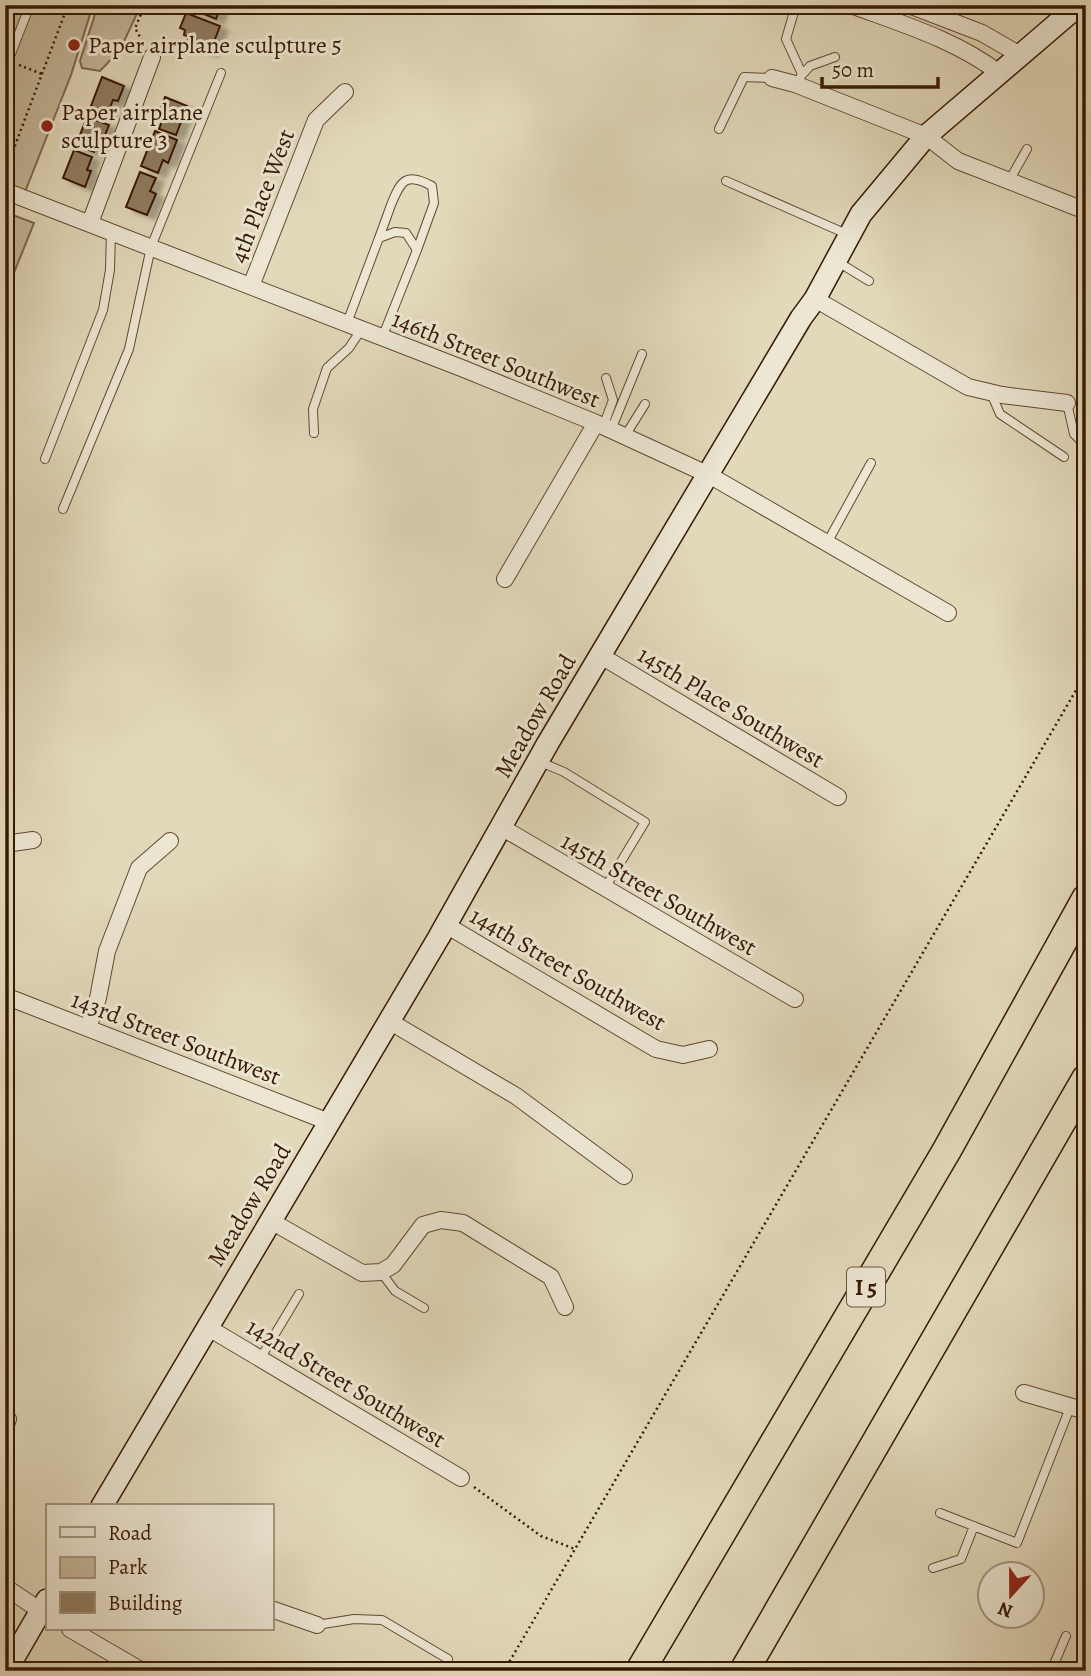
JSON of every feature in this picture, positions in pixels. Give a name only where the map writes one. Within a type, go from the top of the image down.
[{"type":"highway","name":"I 5","points":[[640,1671],[947,1150],[1086,899]]},
{"type":"highway","points":[[744,1671],[1086,1079]]},
{"type":"street","points":[[851,5],[940,39],[983,61],[999,73]]},
{"type":"street","points":[[909,5],[982,33],[1020,55]]},
{"type":"street","name":"Meadow Road","points":[[103,1504],[446,925],[538,761],[801,317],[815,299],[861,214],[926,136],[1079,5]]},
{"type":"street","points":[[90,223],[152,58]]},
{"type":"street","points":[[772,78],[798,79],[926,136],[958,161],[1086,211]]},
{"type":"street","name":"4th Place West","points":[[251,286],[316,120],[345,92]]},
{"type":"street","name":"146th Street Southwest","points":[[5,191],[609,429],[709,475],[948,613]]},
{"type":"street","points":[[815,299],[968,387],[991,393],[1067,403]]},
{"type":"street","points":[[505,579],[609,429]]},
{"type":"street","name":"145th Place Southwest","points":[[601,656],[838,797]]},
{"type":"street","name":"145th Street Southwest","points":[[501,827],[794,999]]},
{"type":"street","points":[[5,844],[33,839]]},
{"type":"street","points":[[88,1028],[98,998],[107,951],[139,868],[170,841]]},
{"type":"street","name":"144th Street Southwest","points":[[446,925],[656,1049],[683,1055],[709,1049]]},
{"type":"street","name":"143rd Street Southwest","points":[[5,996],[329,1122]]},
{"type":"street","points":[[389,1021],[516,1096],[624,1176]]},
{"type":"street","points":[[271,1221],[362,1273],[381,1272],[393,1265],[423,1225],[441,1220],[463,1223],[551,1277],[565,1307]]},
{"type":"street","name":"142nd Street Southwest","points":[[207,1327],[461,1478]]},
{"type":"street","points":[[1024,1393],[1078,1408]]},
{"type":"street","points":[[5,1587],[45,1609],[6,1671]]},
{"type":"street","points":[[273,1610],[317,1625]]},
{"type":"street","points":[[72,1630],[142,1671]]},
{"type":"lane","points":[[7,65],[30,5]]},
{"type":"lane","points":[[796,5],[786,39],[798,79]]},
{"type":"lane","points":[[798,79],[810,66],[835,57]]},
{"type":"lane","points":[[63,509],[128,349],[151,247],[221,73]]},
{"type":"lane","points":[[719,129],[744,77],[772,78]]},
{"type":"lane","points":[[1009,181],[1027,149]]},
{"type":"lane","points":[[314,433],[313,409],[327,368],[349,348],[379,238],[399,184],[408,179],[421,180],[432,187],[434,203],[382,338]]},
{"type":"lane","points":[[726,181],[849,235]]},
{"type":"lane","points":[[46,459],[103,310],[110,270],[111,231]]},
{"type":"lane","points":[[379,238],[395,232],[406,233],[417,250]]},
{"type":"lane","points":[[836,260],[869,281]]},
{"type":"lane","points":[[609,429],[642,354]]},
{"type":"lane","points":[[606,378],[613,400],[609,429]]},
{"type":"lane","points":[[991,393],[1000,414],[1064,457]]},
{"type":"lane","points":[[1067,403],[1074,434],[1086,446]]},
{"type":"lane","points":[[609,429],[645,404]]},
{"type":"lane","points":[[827,543],[871,463]]},
{"type":"lane","points":[[538,761],[564,772],[645,822],[605,888]]},
{"type":"lane","points":[[381,1272],[395,1291],[424,1308]]},
{"type":"lane","points":[[260,1359],[299,1294]]},
{"type":"lane","points":[[940,1513],[1017,1543],[1078,1408]]},
{"type":"lane","points":[[933,1568],[961,1559],[974,1526]]},
{"type":"lane","points":[[317,1625],[354,1619],[382,1620],[448,1659]]},
{"type":"lane","points":[[1051,1671],[1066,1636]]},
{"type":"path","points":[[5,172],[68,5]]},
{"type":"path","points":[[145,5],[135,28],[152,58]]},
{"type":"path","points":[[7,65],[42,74]]},
{"type":"path","points":[[504,1671],[1086,673]]},
{"type":"path","points":[[461,1478],[541,1536],[575,1549]]},
{"type":"green space","points":[[5,5],[93,5],[71,75],[25,192],[5,184]]},
{"type":"green space","points":[[98,5],[141,5],[120,50],[100,71],[82,68],[80,61]]},
{"type":"green space","points":[[5,212],[34,223],[5,295]]},
{"type":"building","points":[[182,5],[221,5],[216,19]]},
{"type":"building","points":[[186,13],[220,26],[210,52],[187,42],[189,37],[184,35],[185,30],[180,28]]},
{"type":"building","points":[[102,77],[124,86],[118,101],[113,100],[108,113],[91,106]]},
{"type":"building","points":[[165,97],[187,106],[176,135],[159,129],[164,115],[159,113]]},
{"type":"building","points":[[87,117],[109,125],[94,152],[76,145]]},
{"type":"building","points":[[155,131],[177,140],[168,163],[163,160],[158,173],[141,166]]},
{"type":"building","points":[[74,150],[92,157],[87,170],[91,171],[85,187],[63,178]]},
{"type":"building","points":[[140,172],[156,178],[150,191],[156,194],[147,215],[126,207]]},
{"type":"place","name":"Paper airplane sculpture 5","points":[[74,45]]},
{"type":"place","name":"Paper airplane sculpture 3","points":[[47,126]]}]
